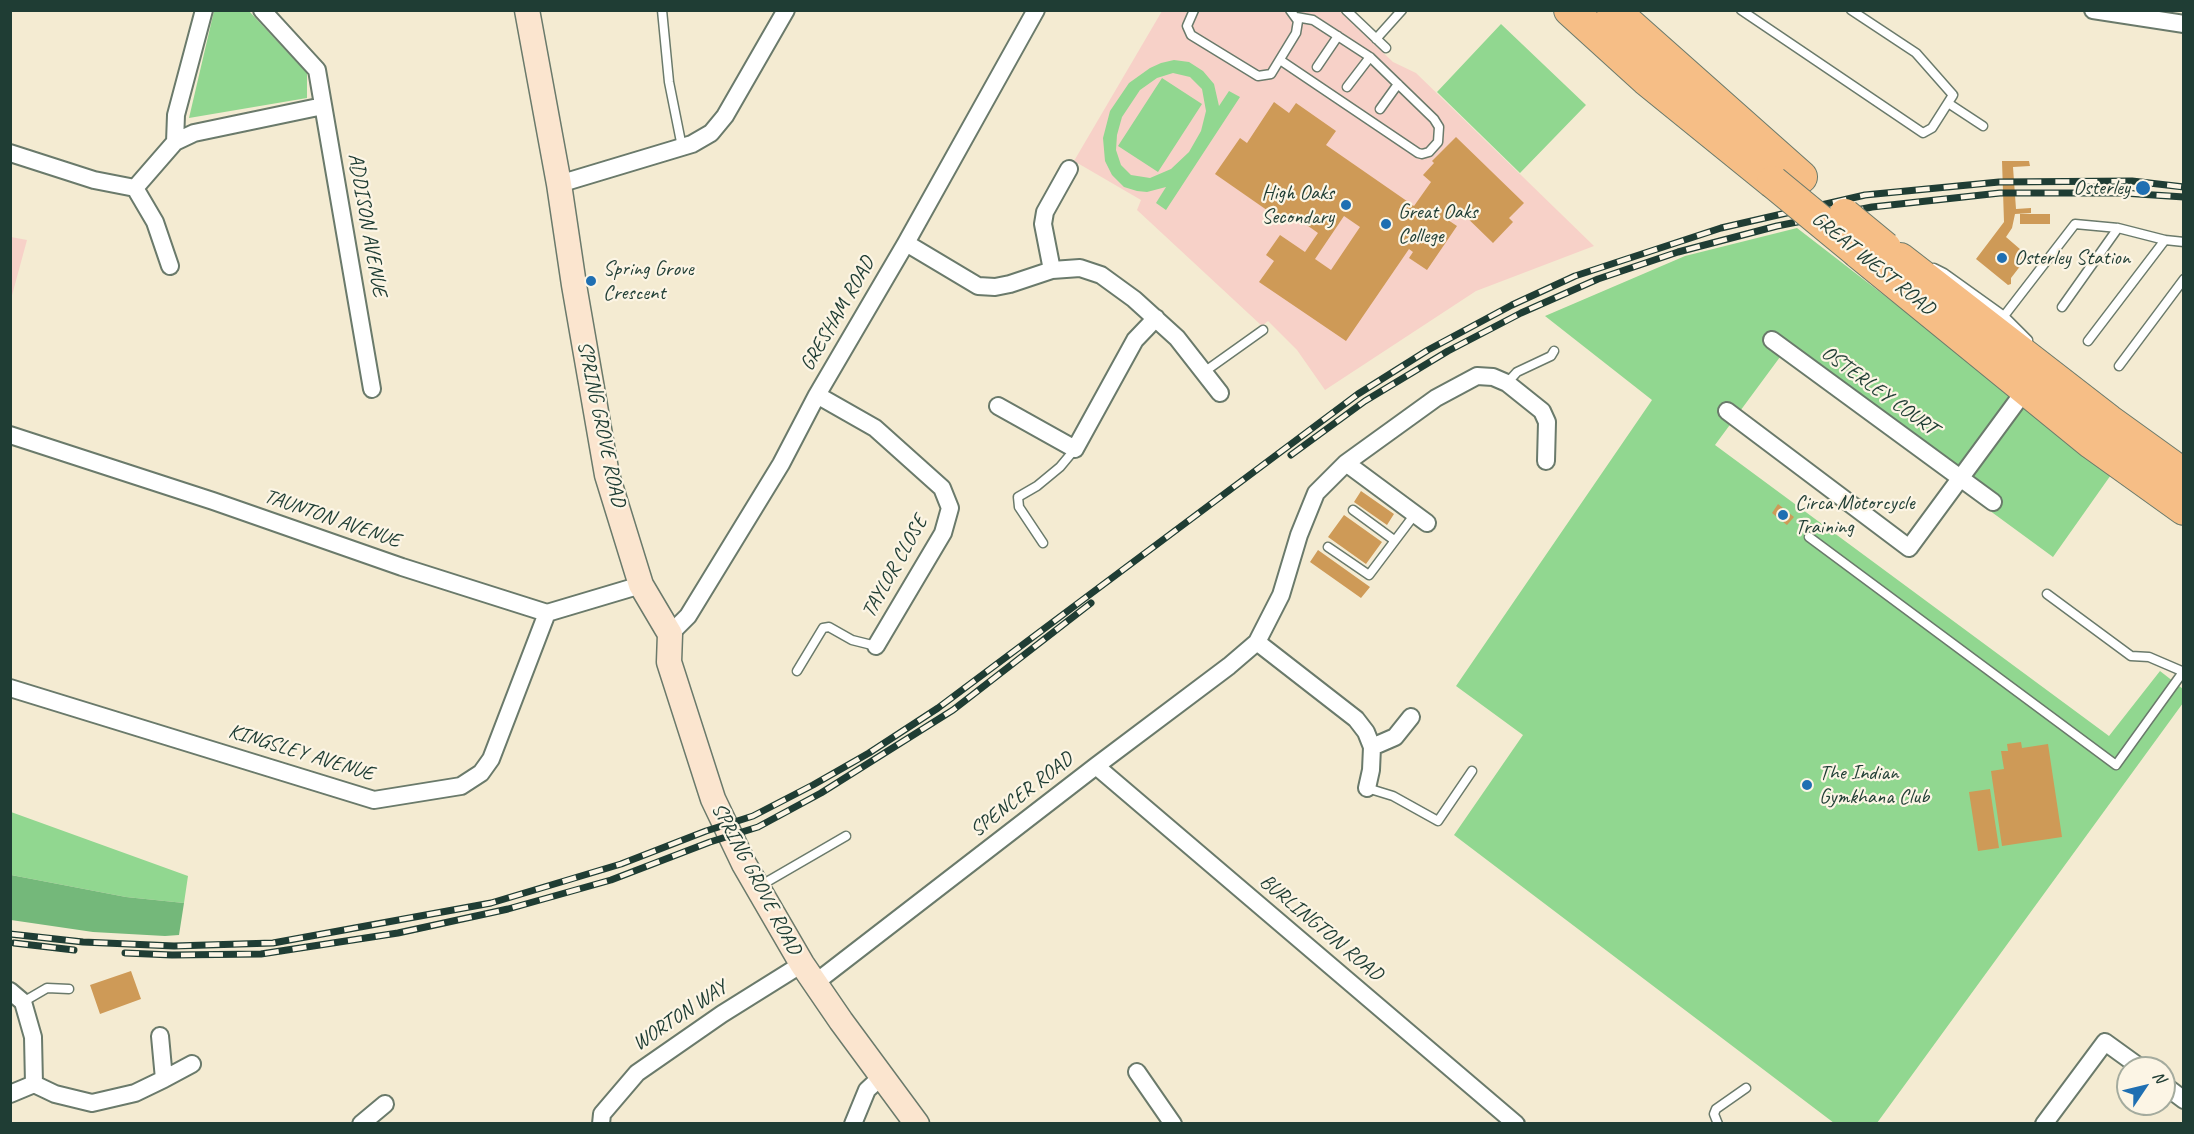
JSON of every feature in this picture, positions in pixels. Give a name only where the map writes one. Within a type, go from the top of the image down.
[{"type":"highway","name":"GREAT WEST ROAD","points":[[1570,10],[1646,79],[1787,180],[1871,250],[2026,390],[2092,443],[2184,509]]},
{"type":"highway","name":"GREAT WEST ROAD","points":[[1613,10],[1787,180]]},
{"type":"highway","name":"GREAT WEST ROAD","points":[[1871,250],[2184,475]]},
{"type":"main road","name":"SPRING GROVE ROAD","points":[[527,10],[559,184],[607,475],[641,585],[670,634],[669,662],[713,799],[757,888],[809,974],[917,1124]]},
{"type":"street","points":[[175,142],[176,115],[204,10]]},
{"type":"street","name":"ADDISON AVENUE","points":[[262,10],[317,70],[372,389]]},
{"type":"street","points":[[559,184],[692,144],[711,133],[725,116],[786,10]]},
{"type":"street","name":"GRESHAM ROAD","points":[[670,634],[688,616],[781,464],[1036,10]]},
{"type":"street","points":[[2093,10],[2184,24]]},
{"type":"street","points":[[135,188],[175,142],[194,133],[323,106]]},
{"type":"street","points":[[10,153],[94,180],[135,188],[155,222],[170,266]]},
{"type":"street","points":[[1052,270],[1042,224],[1045,212],[1069,169]]},
{"type":"street","points":[[906,243],[978,286],[995,287],[1010,284],[1052,270],[1080,268],[1101,275],[1134,298],[1177,338],[1220,393]]},
{"type":"street","points":[[998,406],[1075,449],[1135,340],[1156,318]]},
{"type":"street","name":"OSTERLEY COURT","points":[[1772,340],[1993,502]]},
{"type":"street","name":"SPENCER ROAD","points":[[809,974],[1096,766],[1229,666],[1257,642],[1281,595],[1299,535],[1316,493],[1346,463],[1436,398],[1477,376],[1493,377],[1507,383],[1542,411],[1547,422],[1546,461]]},
{"type":"street","points":[[1727,411],[1909,548],[2026,390]]},
{"type":"street","name":"TAYLOR CLOSE","points":[[818,395],[875,429],[942,488],[950,508],[944,533],[876,646]]},
{"type":"street","name":"TAUNTON AVENUE","points":[[10,435],[213,501],[402,567],[547,613]]},
{"type":"street","points":[[1346,463],[1421,519]]},
{"type":"street","points":[[547,613],[641,585]]},
{"type":"street","name":"KINGSLEY AVENUE","points":[[10,688],[374,800],[461,786],[481,773],[491,759],[547,613]]},
{"type":"street","points":[[1257,642],[1356,719],[1372,747],[1367,788]]},
{"type":"street","points":[[1372,747],[1395,737],[1411,717]]},
{"type":"street","name":"BURLINGTON ROAD","points":[[1096,766],[1516,1124]]},
{"type":"street","name":"WORTON WAY","points":[[601,1124],[603,1114],[637,1073],[722,1014],[809,974]]},
{"type":"street","points":[[17,997],[33,1037],[34,1084]]},
{"type":"street","points":[[159,1036],[164,1079]]},
{"type":"street","points":[[2044,1124],[2105,1042],[2124,1056]]},
{"type":"street","points":[[10,1094],[34,1084],[55,1094],[92,1103],[135,1093],[192,1064]]},
{"type":"street","points":[[1137,1072],[1173,1124]]},
{"type":"street","points":[[853,1124],[867,1090],[881,1077]]},
{"type":"street","points":[[361,1124],[385,1104]]},
{"type":"lane","points":[[662,10],[669,82],[682,147]]},
{"type":"lane","points":[[1194,10],[1187,26],[1191,35],[1258,76],[1271,74],[1296,33],[1298,21],[1293,14]]},
{"type":"lane","points":[[1376,39],[1402,10]]},
{"type":"lane","points":[[1741,10],[1923,134],[1932,128],[1953,95],[1916,53],[1851,10]]},
{"type":"lane","points":[[1346,11],[1386,48]]},
{"type":"lane","points":[[1280,60],[1418,153],[1429,152],[1438,142],[1439,127],[1434,119],[1370,57],[1313,20],[1293,14]]},
{"type":"lane","points":[[1317,67],[1338,36]]},
{"type":"lane","points":[[1347,87],[1370,57]]},
{"type":"lane","points":[[1380,109],[1398,84]]},
{"type":"lane","points":[[1948,103],[1983,126]]},
{"type":"lane","points":[[2004,316],[2075,224],[2118,228],[2165,240],[2184,242]]},
{"type":"lane","points":[[2062,307],[2118,228]]},
{"type":"lane","points":[[2088,341],[2165,240]]},
{"type":"lane","points":[[1871,250],[1944,273],[2004,316],[2036,348]]},
{"type":"lane","points":[[2118,366],[2184,279]]},
{"type":"lane","points":[[1204,372],[1263,330]]},
{"type":"lane","points":[[1507,383],[1517,372],[1551,356],[1554,351]]},
{"type":"lane","points":[[2052,364],[2109,421]]},
{"type":"lane","points":[[1043,543],[1019,507],[1018,497],[1037,486],[1060,467],[1075,449]]},
{"type":"lane","points":[[1353,510],[1394,540]]},
{"type":"lane","points":[[1328,547],[1369,575],[1394,540],[1421,519]]},
{"type":"lane","points":[[1809,537],[2116,765],[2183,672],[2162,665],[2149,657],[2131,656],[2047,594]]},
{"type":"lane","points":[[797,671],[823,628],[829,627],[852,640],[876,646]]},
{"type":"lane","points":[[1367,788],[1393,796],[1438,821],[1472,771]]},
{"type":"lane","points":[[757,888],[846,836]]},
{"type":"lane","points":[[17,997],[47,988],[69,989]]},
{"type":"lane","points":[[1718,1124],[1714,1114],[1716,1108],[1746,1088]]},
{"type":"shaded area","name":"High Oaks Secondary","points":[[1162,11],[1339,11],[1393,62],[1416,73],[1594,246],[1476,291],[1325,390],[1297,350],[1268,321],[1262,326],[1137,210],[1141,200],[1074,161]]},
{"type":"shaded area","points":[[10,237],[27,240],[11,299]]},
{"type":"green space","points":[[214,11],[249,11],[307,73],[307,98],[189,118]]},
{"type":"green space","points":[[1501,24],[1586,105],[1520,173],[1437,92]]},
{"type":"green space","points":[[1174,60],[1189,62],[1203,71],[1214,84],[1219,106],[1229,91],[1240,97],[1166,210],[1156,203],[1166,187],[1147,192],[1137,191],[1124,187],[1112,175],[1105,161],[1103,138],[1110,111],[1129,83],[1161,63]],"holes":[[[1173,73],[1190,77],[1202,89],[1206,111],[1201,131],[1189,152],[1171,169],[1150,178],[1131,175],[1121,165],[1116,150],[1122,117],[1140,90],[1157,78]]]},
{"type":"green space","points":[[1162,78],[1202,104],[1158,172],[1118,146]]},
{"type":"green space","name":"The Indian Gymkhana Club","points":[[1797,228],[2113,472],[2053,557],[1780,357],[1715,445],[2109,736],[2160,671],[2183,689],[2183,703],[1877,1123],[1834,1123],[1454,835],[1523,735],[1456,686],[1652,400],[1545,316],[1685,256]]},
{"type":"green space","points":[[11,812],[188,876],[184,903],[126,897],[11,875]]},
{"type":"green space","points":[[11,875],[126,897],[184,903],[179,935],[93,932],[11,920]]},
{"type":"building","points":[[1274,102],[1289,113],[1296,103],[1336,131],[1326,145],[1414,206],[1431,182],[1423,175],[1434,163],[1432,161],[1456,137],[1524,203],[1509,218],[1513,222],[1493,243],[1457,208],[1448,220],[1457,226],[1427,270],[1409,258],[1413,252],[1409,249],[1346,341],[1259,282],[1274,261],[1266,255],[1280,235],[1305,252],[1318,233],[1290,213],[1284,222],[1215,174],[1240,138],[1247,143]],"holes":[[[1344,216],[1360,227],[1331,270],[1315,259]]]},
{"type":"building","points":[[2002,161],[2029,161],[2030,166],[2013,167],[2016,209],[2031,208],[2031,213],[2015,214],[2012,228],[2006,237],[2028,256],[2011,278],[2011,284],[2008,285],[1976,259],[2004,222]]},
{"type":"building","points":[[2020,214],[2050,214],[2050,224],[2020,224]]},
{"type":"building","points":[[1361,491],[1394,514],[1387,525],[1354,502]]},
{"type":"building","name":"Circa Motorcycle Training","points":[[1778,504],[1794,517],[1787,525],[1772,513]]},
{"type":"building","points":[[1344,515],[1382,542],[1366,564],[1328,537]]},
{"type":"building","points":[[1318,550],[1370,587],[1361,598],[1310,562]]},
{"type":"building","points":[[2021,742],[2022,748],[2048,744],[2062,837],[2002,846],[1991,771],[2004,769],[2001,751],[2008,751],[2007,744]]},
{"type":"building","points":[[1990,789],[1999,848],[1978,851],[1969,792]]},
{"type":"building","points":[[131,971],[141,999],[100,1014],[90,985]]},
{"type":"railway","points":[[10,934],[83,942],[174,946],[273,943],[491,903],[621,864],[706,831],[753,816],[869,753],[938,708],[1358,394],[1428,350],[1512,305],[1575,276],[1721,228],[1865,195],[1999,182],[2132,181],[2184,187]]},
{"type":"railway","points":[[1291,455],[1365,401],[1448,351],[1521,313],[1598,279],[1678,252],[1777,226],[1872,207],[2000,193],[2123,193],[2184,197]]},
{"type":"railway","points":[[125,953],[261,954],[398,933],[508,909],[611,880],[710,842],[758,827],[821,793],[953,710],[1091,603]]},
{"type":"railway","points":[[14,943],[74,950]]},
{"type":"place","name":"Osterley","points":[[2143,188]]},
{"type":"place","name":"High Oaks Secondary","points":[[1346,205]]},
{"type":"place","name":"Great Oaks College","points":[[1386,224]]},
{"type":"place","name":"Osterley Station","points":[[2002,258]]},
{"type":"place","name":"Spring Grove Crescent","points":[[591,281]]},
{"type":"place","name":"Circa Motorcycle Training","points":[[1783,515]]},
{"type":"place","name":"The Indian Gymkhana Club","points":[[1807,785]]}]
